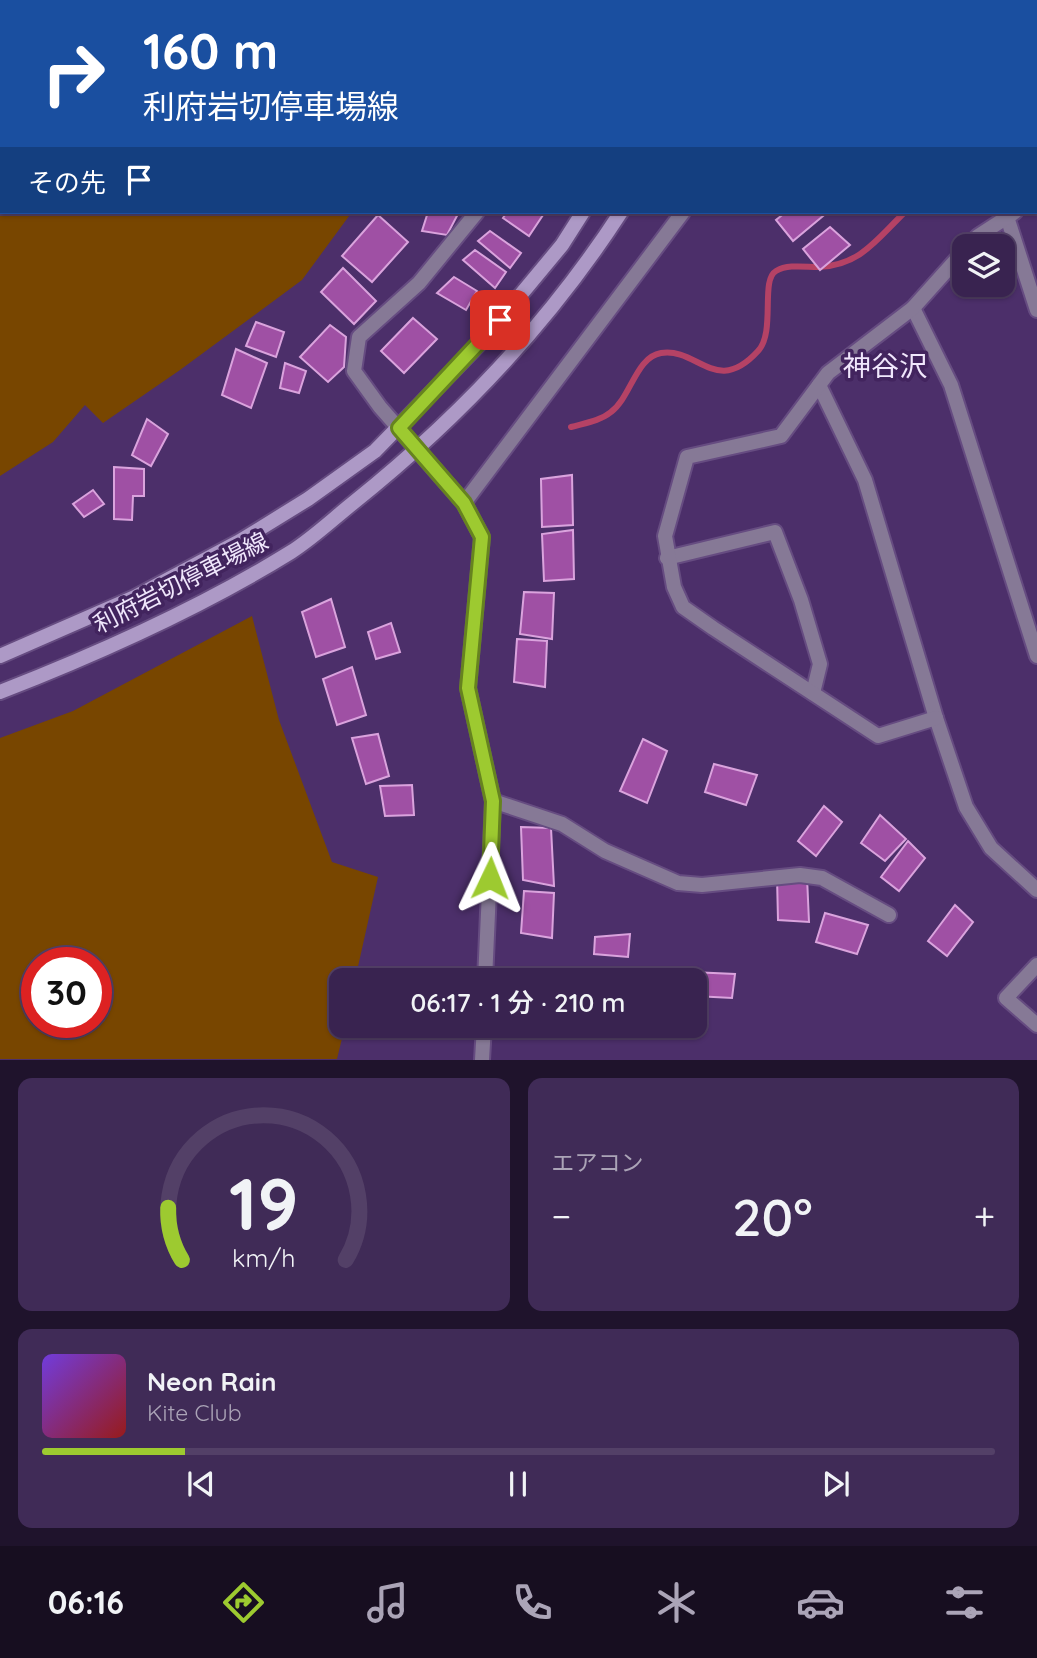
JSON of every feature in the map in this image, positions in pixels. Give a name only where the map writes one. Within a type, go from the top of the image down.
[{"type":"main road","name":"利府岩切停車場線","points":[[0,656],[135,597],[240,541],[375,451],[484,339],[562,245],[582,214]]},
{"type":"main road","name":"利府岩切停車場線","points":[[0,692],[139,634],[219,594],[294,550],[444,425],[530,335],[588,263],[620,214]]},
{"type":"street","points":[[475,214],[418,284],[359,337],[354,370],[380,407],[464,503],[482,537],[468,688],[493,801],[486,968]]},
{"type":"street","points":[[464,503],[681,214]]},
{"type":"street","points":[[981,234],[1011,214],[1037,310]]},
{"type":"street","points":[[936,718],[878,736],[712,628],[683,607],[674,587],[665,536],[687,457],[781,436],[828,373],[914,308],[952,265]]},
{"type":"street","points":[[914,308],[951,385],[1037,656]]},
{"type":"street","points":[[819,385],[865,480],[936,718],[966,807],[990,848],[1037,890]]},
{"type":"street","points":[[667,558],[775,532],[801,600],[820,664],[813,693]]},
{"type":"street","points":[[493,801],[562,824],[605,851],[678,883],[702,885],[800,875],[822,878],[889,915]]},
{"type":"street","points":[[1037,965],[1006,998],[1037,1025]]},
{"type":"street","points":[[482,1059],[483,1038]]},
{"type":"shaded area","points":[[0,214],[351,214],[302,280],[103,423],[85,405],[53,442],[0,476]]},
{"type":"shaded area","points":[[252,616],[279,720],[332,862],[378,877],[358,968],[329,968],[329,1038],[342,1038],[337,1059],[0,1059],[0,738],[73,711]]},
{"type":"building","points":[[427,214],[458,214],[447,235],[422,231]]},
{"type":"building","points":[[506,214],[544,214],[529,236],[503,218]]},
{"type":"building","points":[[784,214],[823,216],[793,241],[776,220]]},
{"type":"building","points":[[378,215],[408,242],[372,282],[342,256]]},
{"type":"building","points":[[830,227],[850,245],[820,270],[803,249]]},
{"type":"building","points":[[490,231],[521,253],[510,268],[478,241]]},
{"type":"building","points":[[475,250],[506,272],[495,288],[463,260]]},
{"type":"building","points":[[343,268],[376,301],[354,324],[321,292]]},
{"type":"building","points":[[454,277],[477,291],[466,310],[437,293]]},
{"type":"building","points":[[413,318],[437,339],[404,373],[381,351]]},
{"type":"building","points":[[256,322],[284,332],[276,357],[246,346]]},
{"type":"building","points":[[330,325],[346,337],[344,367],[328,382],[300,357]]},
{"type":"building","points":[[236,349],[267,363],[251,408],[222,395]]},
{"type":"building","points":[[285,363],[306,371],[299,393],[280,388]]},
{"type":"building","points":[[147,419],[168,434],[151,466],[132,455]]},
{"type":"building","points":[[114,467],[144,469],[144,496],[133,496],[132,520],[114,519]]},
{"type":"building","points":[[572,475],[573,525],[542,527],[541,479]]},
{"type":"building","points":[[93,490],[104,504],[84,517],[73,504]]},
{"type":"building","points":[[573,530],[574,579],[544,581],[542,534]]},
{"type":"building","points":[[524,592],[554,593],[552,639],[520,634]]},
{"type":"building","points":[[331,599],[345,647],[316,657],[302,612]]},
{"type":"building","points":[[391,623],[400,652],[376,659],[368,632]]},
{"type":"building","points":[[517,639],[547,641],[545,687],[514,682]]},
{"type":"building","points":[[352,667],[366,715],[337,725],[323,679]]},
{"type":"building","points":[[378,734],[389,776],[366,784],[352,738]]},
{"type":"building","points":[[643,739],[667,751],[647,803],[620,791]]},
{"type":"building","points":[[714,764],[757,775],[746,805],[705,792]]},
{"type":"building","points":[[412,785],[414,815],[385,816],[380,786]]},
{"type":"building","points":[[824,806],[842,822],[816,856],[798,841]]},
{"type":"building","points":[[880,815],[906,839],[885,861],[861,843]]},
{"type":"building","points":[[521,827],[551,828],[554,886],[523,880]]},
{"type":"building","points":[[908,841],[925,858],[899,891],[881,877]]},
{"type":"building","points":[[777,877],[807,877],[809,922],[778,920]]},
{"type":"building","points":[[524,891],[554,893],[552,938],[521,933]]},
{"type":"building","points":[[955,905],[973,922],[947,956],[928,941]]},
{"type":"building","points":[[825,913],[868,925],[857,954],[816,942]]},
{"type":"building","points":[[630,934],[628,957],[594,954],[595,937]]},
{"type":"building","points":[[707,973],[735,974],[732,998],[707,997]]},
{"type":"waterway","points":[[571,427],[597,420],[611,412],[624,397],[639,369],[652,356],[674,353],[719,370],[730,370],[743,364],[758,351],[763,342],[769,285],[771,276],[776,271],[845,262],[867,249],[903,214]]},
{"type":"district","name":"神谷沢","points":[[885,366]]},
{"type":"route","points":[[490,878],[493,801],[468,688],[482,537],[464,503],[399,428],[500,320]]}]
